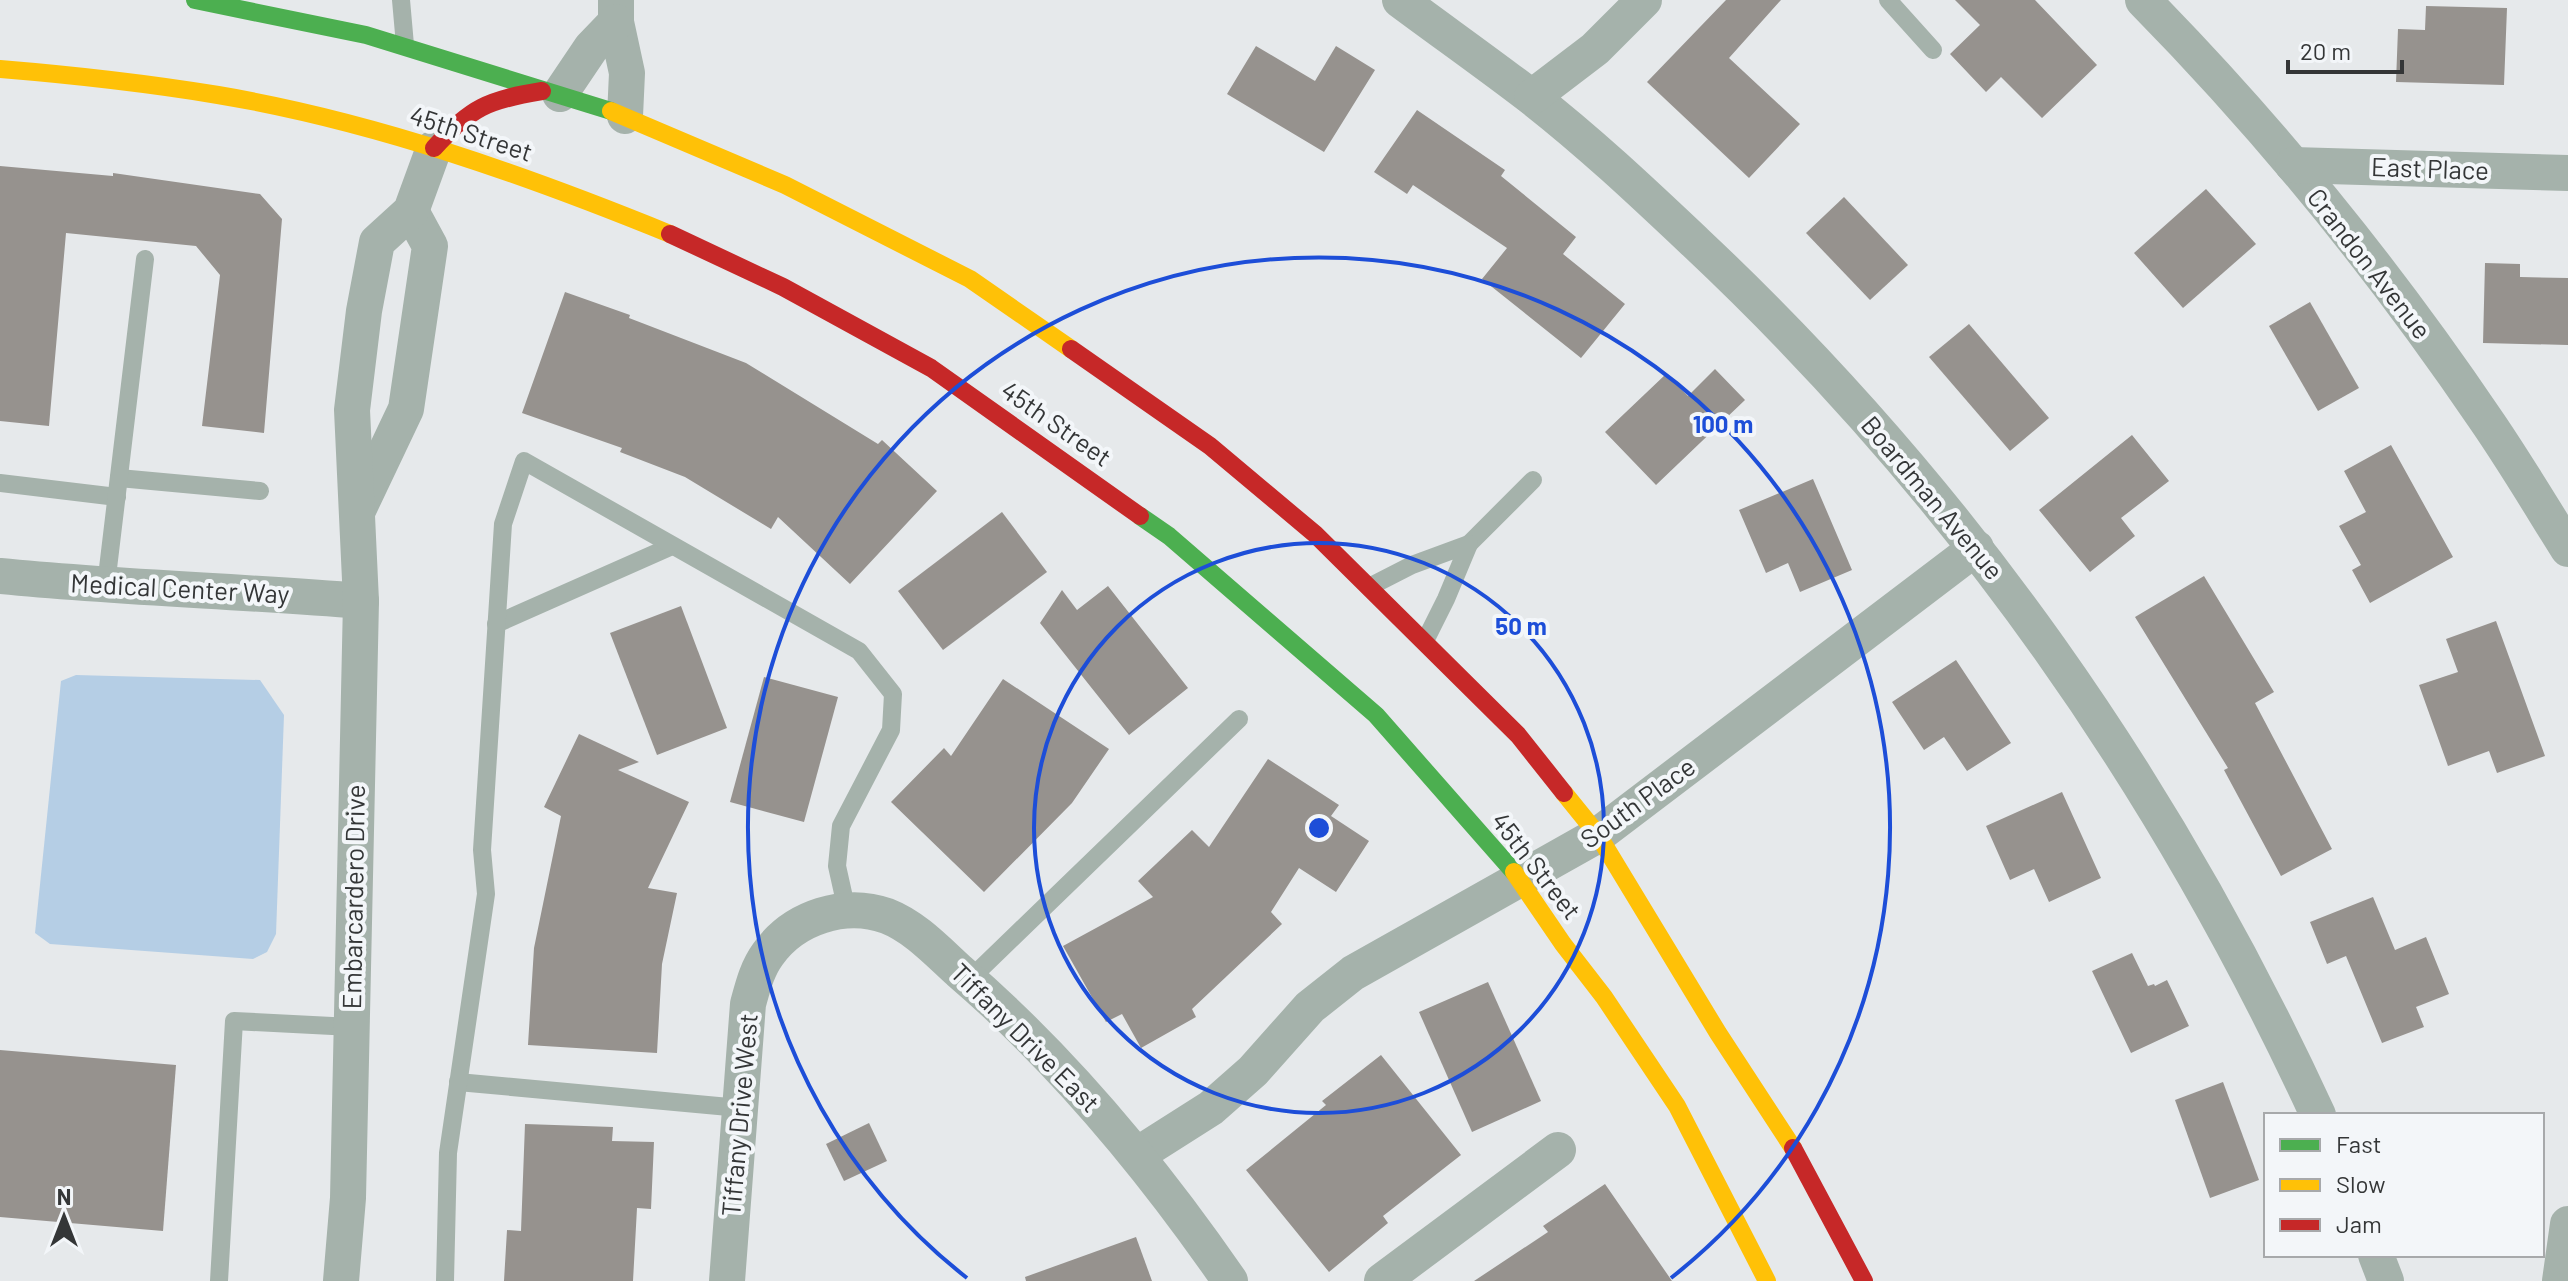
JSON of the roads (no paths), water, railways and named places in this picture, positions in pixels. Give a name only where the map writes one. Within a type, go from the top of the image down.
[{"type":"main road","points":[[195,0],[366,35],[554,92],[625,116],[785,185],[970,279],[1210,446],[1315,534],[1425,641],[1518,735],[1598,835],[1718,1033],[1794,1150],[1864,1281]]},
{"type":"main road","name":"45th Street","points":[[0,69],[98,77],[220,95],[314,115],[434,148],[562,190],[674,236],[783,287],[931,368],[1169,536],[1376,715],[1521,880],[1677,1106],[1767,1281]]},
{"type":"main road","points":[[434,148],[461,117],[491,100],[554,92]]},
{"type":"street","name":"Boardman Avenue","points":[[1400,0],[1532,97],[1644,194],[1757,300],[1890,443],[1976,548],[2059,658],[2145,789],[2205,889],[2277,1027],[2317,1113]]},
{"type":"street","points":[[1532,97],[1595,49],[1644,0]]},
{"type":"street","name":"Crandon Avenue","points":[[2143,0],[2293,165],[2387,283],[2477,408],[2568,549]]},
{"type":"street","points":[[554,92],[591,48],[616,11]]},
{"type":"street","points":[[616,11],[627,73],[625,116]]},
{"type":"street","name":"Embarcardero Drive","points":[[341,1281],[348,1198],[361,601],[352,410],[364,311],[377,242],[411,211],[434,148]]},
{"type":"street","name":"East Place","points":[[2293,165],[2568,173]]},
{"type":"street","name":"Embarcardero Drive","points":[[357,513],[406,409],[430,246],[411,211]]},
{"type":"street","name":"South Place","points":[[1137,1155],[1211,1108],[1253,1071],[1310,1007],[1353,973],[1598,835],[1976,548]]},
{"type":"street","name":"Medical Center Way","points":[[0,576],[361,601]]},
{"type":"street","name":"Tiffany Drive East","points":[[768,954],[786,934],[808,920],[834,912],[861,911],[887,916],[911,928],[970,979],[1070,1077],[1188,1220],[1230,1281]]},
{"type":"street","name":"Tiffany Drive West","points":[[727,1281],[748,1004],[755,977],[768,954]]},
{"type":"street","points":[[1382,1281],[1558,1150]]},
{"type":"street","points":[[2560,1281],[2568,1224]]},
{"type":"street","points":[[2377,1257],[2386,1281]]},
{"type":"lane","points":[[401,0],[405,48]]},
{"type":"lane","points":[[1888,0],[1933,50]]},
{"type":"lane","points":[[106,585],[145,259]]},
{"type":"lane","points":[[445,1281],[448,1153],[486,894],[482,850],[503,524],[524,461],[859,651],[893,694],[891,730],[841,826],[837,866],[847,911]]},
{"type":"lane","points":[[1425,641],[1469,544],[1533,480]]},
{"type":"lane","points":[[0,483],[260,491]]},
{"type":"lane","points":[[1369,587],[1412,565],[1469,544]]},
{"type":"lane","points":[[496,624],[672,546]]},
{"type":"lane","points":[[970,979],[1239,719]]},
{"type":"lane","points":[[219,1281],[234,1021],[352,1027]]},
{"type":"lane","points":[[458,1082],[740,1108]]},
{"type":"water","points":[[76,675],[260,680],[284,715],[276,934],[267,952],[253,959],[50,944],[35,933],[61,681]]}]
